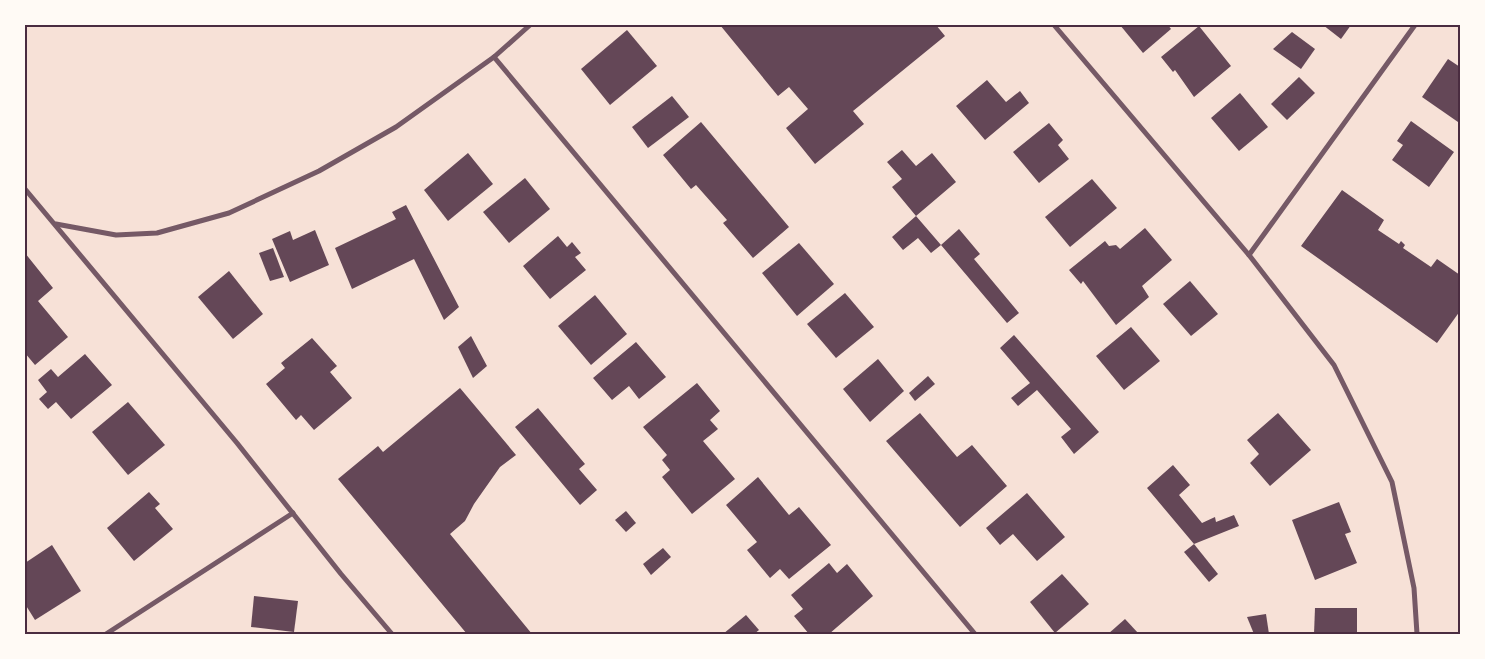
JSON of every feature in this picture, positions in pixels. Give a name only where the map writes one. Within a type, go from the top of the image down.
[{"type":"street","points":[[56,224],[116,235],[157,233],[229,213],[319,171],[396,127],[494,57],[530,25]]},
{"type":"street","points":[[1054,25],[1249,255],[1334,365],[1392,482],[1414,588],[1417,634]]},
{"type":"street","points":[[1249,255],[1415,25]]},
{"type":"street","points":[[494,57],[975,634]]},
{"type":"street","points":[[25,189],[56,224],[93,272],[392,634]]},
{"type":"street","points":[[106,634],[293,513]]},
{"type":"building","points":[[720,25],[936,25],[945,36],[853,111],[864,124],[815,164],[786,128],[808,109],[789,87],[778,96]]},
{"type":"building","points":[[1120,25],[1168,25],[1171,29],[1143,53]]},
{"type":"building","points":[[1323,25],[1351,25],[1341,39]]},
{"type":"building","points":[[1199,26],[1231,66],[1194,97],[1175,70],[1173,72],[1161,57]]},
{"type":"building","points":[[627,30],[657,66],[610,105],[581,69]]},
{"type":"building","points":[[1292,32],[1315,49],[1301,69],[1273,49]]},
{"type":"building","points":[[1448,59],[1460,67],[1460,119],[1458,122],[1422,97]]},
{"type":"building","points":[[1299,77],[1315,93],[1287,120],[1271,104]]},
{"type":"building","points":[[987,80],[1006,102],[1020,91],[1029,103],[985,140],[956,106]]},
{"type":"building","points":[[1240,93],[1268,127],[1239,151],[1211,118]]},
{"type":"building","points":[[672,96],[689,117],[648,148],[632,127]]},
{"type":"building","points":[[1411,121],[1454,152],[1429,187],[1392,160],[1403,145],[1397,141]]},
{"type":"building","points":[[701,122],[789,227],[753,258],[723,223],[727,220],[696,185],[691,189],[663,155]]},
{"type":"building","points":[[1049,123],[1063,140],[1058,145],[1069,159],[1039,183],[1013,152]]},
{"type":"building","points":[[902,150],[916,166],[932,153],[956,182],[916,216],[892,187],[902,179],[887,162]]},
{"type":"building","points":[[468,153],[493,184],[448,221],[424,190]]},
{"type":"building","points":[[525,178],[550,209],[509,243],[483,212]]},
{"type":"building","points":[[1092,179],[1117,208],[1070,247],[1045,217]]},
{"type":"building","points":[[1342,190],[1384,220],[1378,230],[1399,244],[1401,241],[1405,245],[1403,248],[1431,267],[1437,259],[1460,275],[1460,311],[1437,343],[1301,246]]},
{"type":"building","points":[[406,205],[459,307],[444,320],[414,259],[352,289],[335,248],[396,219],[392,212]]},
{"type":"building","points":[[916,216],[941,245],[931,253],[918,238],[903,250],[892,237]]},
{"type":"building","points":[[1145,228],[1172,260],[1142,286],[1149,297],[1116,325],[1083,281],[1081,284],[1069,270],[1105,241],[1109,246],[1116,245],[1120,249]]},
{"type":"building","points":[[959,229],[980,254],[974,259],[1019,313],[1007,323],[941,245]]},
{"type":"building","points":[[315,230],[329,265],[290,282],[272,239],[290,231],[293,240]]},
{"type":"building","points":[[558,236],[567,247],[572,242],[581,253],[575,257],[586,270],[550,299],[523,266]]},
{"type":"building","points":[[799,243],[834,284],[797,316],[762,273]]},
{"type":"building","points":[[273,248],[284,277],[270,281],[259,253]]},
{"type":"building","points":[[25,253],[53,288],[38,301],[68,337],[35,365],[25,353]]},
{"type":"building","points":[[229,271],[263,314],[233,339],[198,297]]},
{"type":"building","points":[[1190,281],[1218,314],[1191,336],[1163,304]]},
{"type":"building","points":[[845,293],[874,327],[836,358],[807,324]]},
{"type":"building","points":[[595,295],[627,334],[591,365],[558,326]]},
{"type":"building","points":[[1131,327],[1160,361],[1124,390],[1096,356]]},
{"type":"building","points":[[1014,335],[1099,432],[1074,454],[1061,437],[1071,429],[1037,390],[1018,406],[1011,398],[1030,383],[1000,348]]},
{"type":"building","points":[[471,336],[487,366],[473,378],[458,347]]},
{"type":"building","points":[[312,338],[337,366],[330,372],[352,398],[314,430],[301,415],[296,420],[266,384],[285,368],[281,363]]},
{"type":"building","points":[[636,342],[666,377],[639,399],[629,386],[612,400],[593,378]]},
{"type":"building","points":[[85,354],[112,385],[71,419],[56,402],[48,409],[39,399],[47,392],[38,380],[51,369],[58,377]]},
{"type":"building","points":[[878,359],[904,391],[870,422],[843,389]]},
{"type":"building","points":[[928,376],[935,384],[915,401],[909,393]]},
{"type":"building","points":[[697,383],[720,411],[710,420],[718,429],[703,441],[735,479],[692,514],[662,477],[670,470],[662,460],[667,455],[643,427]]},
{"type":"building","points":[[460,388],[516,455],[500,467],[474,504],[465,521],[450,534],[532,634],[467,634],[338,479],[378,446],[383,452]]},
{"type":"building","points":[[128,402],[165,445],[128,475],[92,432]]},
{"type":"building","points":[[538,408],[585,464],[579,469],[597,490],[580,505],[515,427]]},
{"type":"building","points":[[920,413],[957,457],[972,445],[1007,486],[960,527],[886,441]]},
{"type":"building","points":[[1278,413],[1311,450],[1270,486],[1250,463],[1259,454],[1247,440]]},
{"type":"building","points":[[1173,465],[1190,485],[1179,495],[1202,523],[1215,517],[1216,522],[1234,515],[1239,526],[1194,544],[1147,488]]},
{"type":"building","points":[[758,477],[789,515],[799,507],[831,545],[789,579],[780,569],[770,578],[747,550],[757,542],[726,505]]},
{"type":"building","points":[[149,492],[160,504],[155,508],[173,529],[134,561],[107,528]]},
{"type":"building","points":[[1027,493],[1065,537],[1037,561],[1013,534],[1000,545],[986,528]]},
{"type":"building","points":[[1339,502],[1351,532],[1345,534],[1357,563],[1315,580],[1292,520]]},
{"type":"building","points":[[626,511],[636,523],[626,532],[615,520]]},
{"type":"building","points":[[1194,544],[1218,574],[1209,582],[1184,552]]},
{"type":"building","points":[[52,545],[81,591],[35,620],[25,604],[25,563]]},
{"type":"building","points":[[663,548],[671,557],[651,575],[643,564]]},
{"type":"building","points":[[829,563],[837,573],[847,564],[873,596],[829,634],[809,634],[794,616],[803,609],[791,595]]},
{"type":"building","points":[[1062,574],[1089,604],[1055,633],[1030,602]]},
{"type":"building","points":[[254,596],[298,601],[294,632],[251,627]]},
{"type":"building","points":[[1315,608],[1357,608],[1357,634],[1314,634]]},
{"type":"building","points":[[1266,614],[1269,634],[1254,634],[1247,617]]},
{"type":"building","points":[[746,615],[759,630],[754,634],[723,634]]},
{"type":"building","points":[[1125,619],[1139,634],[1108,634]]}]
